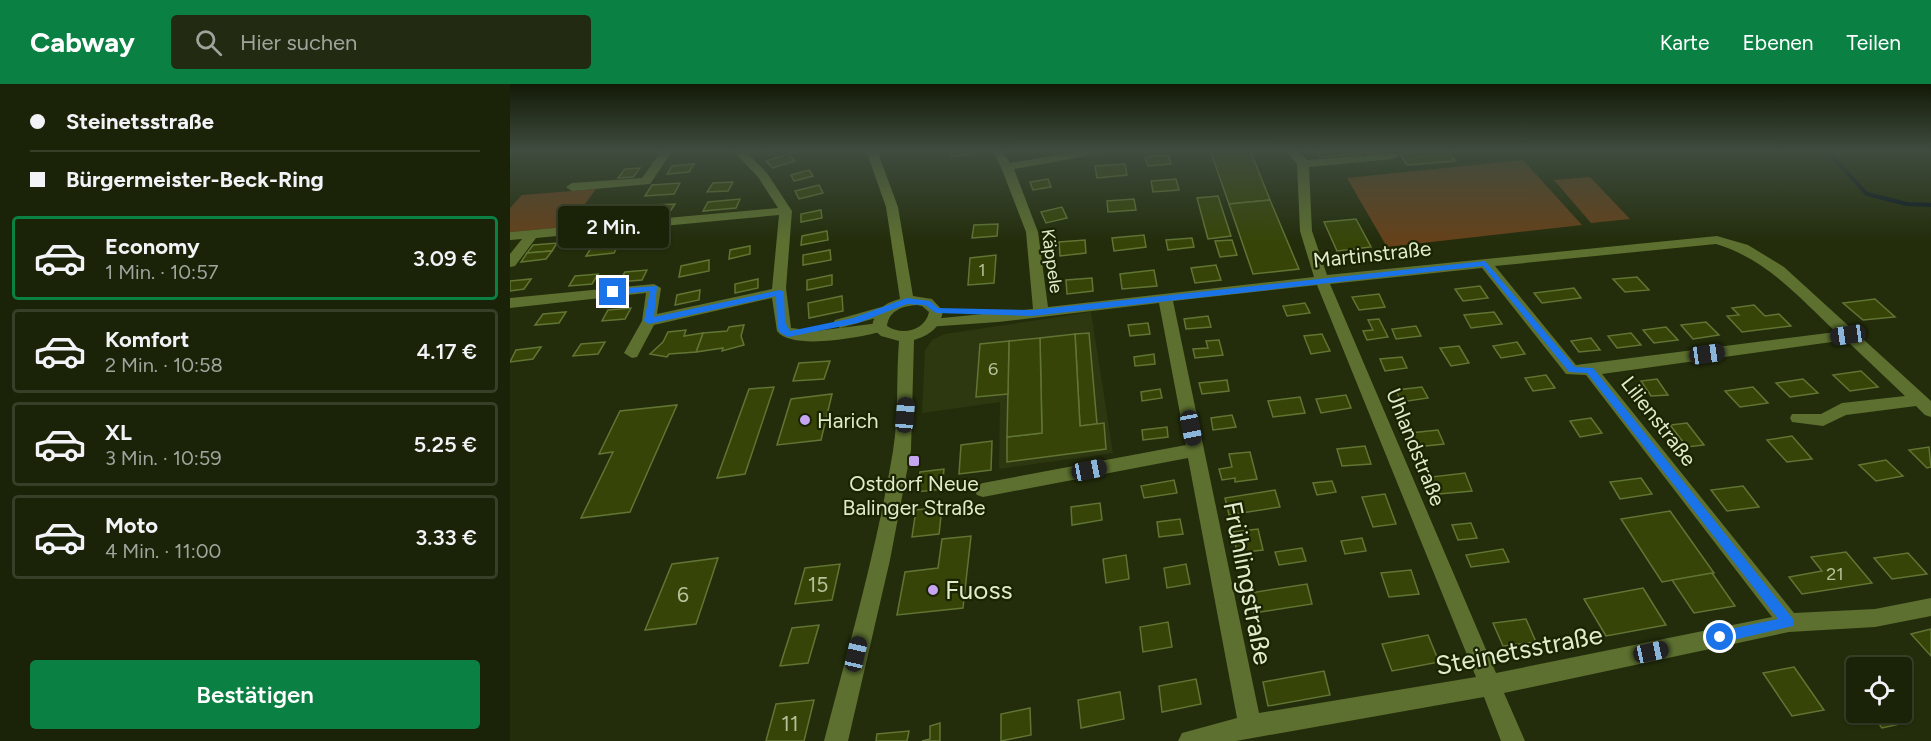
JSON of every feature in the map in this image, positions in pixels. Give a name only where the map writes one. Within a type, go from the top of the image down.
[{"type":"street","points":[[572,187],[647,181]]},
{"type":"street","points":[[766,181],[786,211],[780,292],[781,322],[784,332],[788,334],[806,336],[879,328],[887,334],[907,336],[919,333],[934,317],[927,302],[907,301],[855,321],[788,334]]},
{"type":"street","points":[[882,181],[892,207],[907,301]]},
{"type":"street","name":"Käppele","points":[[1012,181],[1032,232],[1036,312]]},
{"type":"street","name":"Uhlandstraße","points":[[1304,181],[1306,231],[1322,280],[1513,741]]},
{"type":"street","points":[[510,236],[786,211]]},
{"type":"street","points":[[510,263],[532,234]]},
{"type":"street","name":"Martinstraße","points":[[934,317],[1005,318],[1036,312],[1322,280],[1717,240],[1743,248],[1779,270],[1848,335]]},
{"type":"street","name":"Lilienstraße","points":[[1485,263],[1572,370],[1590,370],[1788,622]]},
{"type":"street","points":[[510,303],[654,288],[649,321],[632,353]]},
{"type":"street","points":[[649,321],[780,292]]},
{"type":"street","name":"Frühlingstraße","points":[[1164,298],[1250,726]]},
{"type":"street","points":[[879,328],[879,320],[885,311]]},
{"type":"street","points":[[1590,370],[1848,335],[1925,405]]},
{"type":"street","points":[[836,741],[890,513],[903,448],[907,399],[907,336]]},
{"type":"street","points":[[1798,418],[1822,420],[1842,409],[1925,405]]},
{"type":"street","points":[[983,490],[1195,450]]},
{"type":"street","name":"Steinetsstraße","points":[[1190,741],[1250,726],[1490,685],[1788,622],[1875,618],[1931,607]]},
{"type":"shaded area","points":[[1349,181],[1542,181],[1582,225],[1387,247]]},
{"type":"shaded area","points":[[1555,181],[1593,181],[1630,219],[1591,223]]},
{"type":"shaded area","points":[[596,189],[568,227],[510,232],[510,208],[522,195]]},
{"type":"shaded area","points":[[1091,312],[1113,453],[999,469],[1000,402],[922,413],[925,350],[932,340],[945,334]]},
{"type":"building","points":[[1049,181],[1051,187],[1033,190],[1030,182]]},
{"type":"building","points":[[1151,181],[1176,181],[1179,190],[1153,192]]},
{"type":"building","points":[[1221,181],[1262,181],[1270,200],[1229,204]]},
{"type":"building","points":[[733,182],[728,191],[707,192],[713,183]]},
{"type":"building","points":[[680,183],[674,194],[645,196],[652,185]]},
{"type":"building","points":[[819,185],[823,193],[799,199],[795,191]]},
{"type":"building","points":[[1218,196],[1231,236],[1208,239],[1197,198]]},
{"type":"building","points":[[740,199],[736,208],[703,211],[708,202]]},
{"type":"building","points":[[1134,199],[1136,210],[1108,212],[1107,201]]},
{"type":"building","points":[[1270,200],[1299,269],[1253,274],[1229,204]]},
{"type":"building","points":[[675,204],[669,213],[645,215],[652,205]]},
{"type":"building","points":[[616,205],[610,214],[587,215],[594,207]]},
{"type":"building","points":[[1062,207],[1067,218],[1046,223],[1041,212]]},
{"type":"building","points":[[821,210],[822,218],[801,222],[801,214]]},
{"type":"building","points":[[1356,219],[1371,247],[1337,251],[1324,222]]},
{"type":"building","points":[[998,224],[997,236],[972,238],[974,225]]},
{"type":"building","points":[[827,231],[828,240],[801,245],[802,236]]},
{"type":"building","points":[[1144,235],[1146,247],[1114,251],[1112,238]]},
{"type":"building","points":[[1192,238],[1194,247],[1168,250],[1166,240]]},
{"type":"building","points":[[1085,240],[1086,253],[1060,256],[1059,242]]},
{"type":"building","points":[[1232,240],[1237,255],[1220,257],[1215,241]]},
{"type":"building","points":[[620,242],[614,253],[586,256],[593,245]]},
{"type":"building","points":[[557,243],[552,251],[527,253],[533,245]]},
{"type":"building","points":[[750,246],[750,254],[729,259],[730,250]]},
{"type":"building","points":[[830,250],[831,260],[803,265],[803,255]]},
{"type":"building","points":[[552,251],[546,259],[521,262],[527,253]]},
{"type":"building","points":[[996,255],[994,283],[968,285],[970,258]]},
{"type":"building","points":[[709,260],[709,271],[679,277],[681,266]]},
{"type":"building","points":[[1216,265],[1221,280],[1195,283],[1191,268]]},
{"type":"building","points":[[647,270],[642,280],[619,282],[625,272]]},
{"type":"building","points":[[1154,270],[1157,286],[1122,289],[1120,274]]},
{"type":"building","points":[[598,274],[592,284],[569,286],[575,276]]},
{"type":"building","points":[[832,275],[832,285],[807,290],[807,280]]},
{"type":"building","points":[[1637,277],[1649,290],[1625,292],[1613,279]]},
{"type":"building","points":[[1092,278],[1093,291],[1067,294],[1066,280]]},
{"type":"building","points":[[531,279],[524,289],[510,291],[510,281]]},
{"type":"building","points":[[758,279],[758,288],[735,293],[735,284]]},
{"type":"building","points":[[1480,286],[1488,298],[1463,301],[1455,289]]},
{"type":"building","points":[[1574,288],[1581,298],[1542,303],[1534,293]]},
{"type":"building","points":[[700,290],[699,300],[675,305],[677,295]]},
{"type":"building","points":[[1379,294],[1385,307],[1359,310],[1352,297]]},
{"type":"building","points":[[842,296],[843,311],[809,318],[808,303]]},
{"type":"building","points":[[1875,299],[1895,317],[1863,320],[1843,303]]},
{"type":"building","points":[[1305,303],[1310,313],[1287,316],[1283,306]]},
{"type":"building","points":[[1754,305],[1765,316],[1779,314],[1791,326],[1742,332],[1727,316],[1739,315],[1732,308]]},
{"type":"building","points":[[631,308],[625,319],[602,321],[608,310]]},
{"type":"building","points":[[566,312],[559,323],[535,325],[543,314]]},
{"type":"building","points":[[1494,312],[1502,324],[1471,328],[1464,315]]},
{"type":"building","points":[[1208,316],[1211,327],[1186,329],[1184,319]]},
{"type":"building","points":[[1379,319],[1388,337],[1367,340],[1363,331],[1373,330],[1368,320]]},
{"type":"building","points":[[1706,322],[1719,335],[1693,339],[1681,325]]},
{"type":"building","points":[[1148,323],[1150,334],[1130,336],[1128,325]]},
{"type":"building","points":[[744,325],[741,336],[744,345],[722,351],[723,348],[696,352],[703,333],[727,331],[729,327]]},
{"type":"building","points":[[1416,326],[1421,336],[1396,339],[1392,329]]},
{"type":"building","points":[[1666,327],[1678,340],[1654,343],[1643,330]]},
{"type":"building","points":[[686,330],[684,336],[703,333],[696,352],[669,354],[667,357],[650,354],[663,342],[668,332]]},
{"type":"building","points":[[1089,333],[1097,424],[1080,426],[1075,334]]},
{"type":"building","points":[[1631,333],[1641,345],[1617,348],[1608,336]]},
{"type":"building","points":[[1075,334],[1080,426],[1104,423],[1106,449],[1007,462],[1007,437],[1042,433],[1040,338]]},
{"type":"building","points":[[1322,334],[1330,351],[1311,354],[1304,336]]},
{"type":"building","points":[[1040,338],[1042,433],[1007,437],[1009,341]]},
{"type":"building","points":[[1591,338],[1600,350],[1579,352],[1571,341]]},
{"type":"building","points":[[1219,340],[1223,355],[1195,358],[1193,349],[1208,348],[1206,341]]},
{"type":"building","points":[[1009,341],[1008,394],[976,397],[980,344]]},
{"type":"building","points":[[605,342],[598,354],[573,356],[581,344]]},
{"type":"building","points":[[1517,342],[1525,354],[1501,358],[1493,346]]},
{"type":"building","points":[[1459,346],[1469,363],[1451,366],[1440,348]]},
{"type":"building","points":[[541,347],[533,359],[510,362],[516,350]]},
{"type":"building","points":[[1154,354],[1155,364],[1135,366],[1134,357]]},
{"type":"building","points":[[1402,357],[1407,368],[1385,371],[1380,359]]},
{"type":"building","points":[[830,361],[824,379],[793,381],[799,363]]},
{"type":"building","points":[[1861,371],[1878,387],[1850,391],[1833,375]]},
{"type":"building","points":[[1546,375],[1555,388],[1533,391],[1525,378]]},
{"type":"building","points":[[1657,379],[1668,395],[1651,396],[1641,381]]},
{"type":"building","points":[[1803,379],[1818,393],[1790,397],[1776,383]]},
{"type":"building","points":[[1227,380],[1229,391],[1202,394],[1199,383]]},
{"type":"building","points":[[774,387],[745,474],[717,478],[749,389]]},
{"type":"building","points":[[1422,387],[1428,398],[1401,402],[1396,390]]},
{"type":"building","points":[[1753,387],[1768,403],[1740,407],[1725,391]]},
{"type":"building","points":[[1160,389],[1162,398],[1142,401],[1141,392]]},
{"type":"building","name":"Harich","points":[[832,394],[821,440],[777,445],[791,399]]},
{"type":"building","points":[[1346,395],[1351,408],[1321,413],[1316,399]]},
{"type":"building","points":[[1300,397],[1305,413],[1273,417],[1268,401]]},
{"type":"building","points":[[677,405],[630,512],[581,518],[613,452],[599,454],[620,411]]},
{"type":"building","points":[[1232,415],[1236,427],[1213,430],[1211,418]]},
{"type":"building","points":[[1591,418],[1602,433],[1580,437],[1570,421]]},
{"type":"building","points":[[1687,423],[1704,445],[1687,447],[1670,425]]},
{"type":"building","points":[[1167,427],[1168,437],[1143,440],[1142,430]]},
{"type":"building","points":[[1438,430],[1444,444],[1416,447],[1410,433]]},
{"type":"building","points":[[1792,436],[1812,459],[1787,462],[1767,440]]},
{"type":"building","points":[[992,441],[991,470],[959,474],[961,445]]},
{"type":"building","points":[[1365,446],[1371,464],[1342,466],[1337,449]]},
{"type":"building","points":[[1929,447],[1931,467],[1927,468],[1909,450]]},
{"type":"building","points":[[1250,452],[1257,479],[1235,482],[1235,478],[1222,480],[1219,469],[1232,467],[1229,454]]},
{"type":"building","points":[[1886,460],[1903,476],[1876,481],[1859,465]]},
{"type":"building","points":[[944,469],[942,489],[917,492],[920,472]]},
{"type":"building","points":[[1465,473],[1472,491],[1439,494],[1431,477]]},
{"type":"building","points":[[1641,478],[1652,494],[1620,499],[1610,482]]},
{"type":"building","points":[[1174,480],[1177,493],[1144,498],[1141,486]]},
{"type":"building","points":[[1332,481],[1336,492],[1317,495],[1313,483]]},
{"type":"building","points":[[1743,486],[1759,507],[1727,511],[1711,490]]},
{"type":"building","points":[[1275,490],[1280,507],[1229,515],[1225,498]]},
{"type":"building","points":[[1385,494],[1396,524],[1373,527],[1362,497]]},
{"type":"building","points":[[1100,503],[1102,520],[1072,525],[1071,507]]},
{"type":"building","points":[[942,507],[939,534],[912,537],[916,510]]},
{"type":"building","points":[[1670,511],[1714,573],[1662,582],[1621,519]]},
{"type":"building","points":[[1180,519],[1183,534],[1159,537],[1157,522]]},
{"type":"building","points":[[1471,523],[1477,538],[1458,540],[1452,525]]},
{"type":"building","points":[[1258,529],[1263,550],[1237,553],[1233,532]]},
{"type":"building","name":"Fuoss","points":[[971,536],[963,608],[897,615],[905,572],[938,568],[942,539]]},
{"type":"building","points":[[1362,538],[1366,551],[1345,554],[1341,541]]},
{"type":"building","points":[[1302,548],[1306,561],[1279,565],[1275,552]]},
{"type":"building","points":[[1503,549],[1509,562],[1471,567],[1466,555]]},
{"type":"building","points":[[1846,552],[1872,583],[1802,594],[1789,577],[1822,571],[1811,557]]},
{"type":"building","points":[[1908,553],[1927,574],[1892,579],[1874,558]]},
{"type":"building","points":[[1126,555],[1129,579],[1106,583],[1103,559]]},
{"type":"building","points":[[718,558],[696,624],[645,630],[672,564]]},
{"type":"building","points":[[840,564],[832,600],[795,604],[805,568]]},
{"type":"building","points":[[1186,564],[1190,584],[1167,588],[1164,568]]},
{"type":"building","points":[[1411,570],[1419,594],[1389,597],[1381,573]]},
{"type":"building","points":[[1712,573],[1735,606],[1694,613],[1672,580]]},
{"type":"building","points":[[1307,584],[1312,604],[1254,613],[1250,593]]},
{"type":"building","points":[[1643,588],[1666,625],[1606,636],[1584,599]]},
{"type":"building","points":[[1526,619],[1536,642],[1503,646],[1493,623]]},
{"type":"building","points":[[1168,622],[1172,647],[1143,652],[1140,627]]},
{"type":"building","points":[[819,625],[808,663],[780,666],[792,628]]},
{"type":"building","points":[[1931,629],[1931,656],[1911,634]]},
{"type":"building","points":[[1428,635],[1439,662],[1392,671],[1382,644]]},
{"type":"building","points":[[1794,667],[1824,710],[1792,716],[1763,673]]},
{"type":"building","points":[[1324,671],[1330,695],[1268,706],[1263,682]]},
{"type":"building","points":[[1196,679],[1201,704],[1162,712],[1159,686]]},
{"type":"building","points":[[1120,692],[1124,719],[1081,728],[1078,700]]},
{"type":"building","points":[[814,700],[804,741],[766,741],[776,704]]},
{"type":"building","points":[[1030,708],[1031,735],[1001,741],[1001,714]]},
{"type":"building","points":[[940,723],[940,741],[922,741],[930,739],[930,726]]},
{"type":"building","points":[[1878,723],[1904,723],[1882,728]]},
{"type":"building","points":[[909,731],[907,741],[876,741],[877,734]]},
{"type":"waterway","points":[[1855,181],[1867,194],[1907,204],[1931,205]]},
{"type":"place","name":"Harich","points":[[805,420]]},
{"type":"place","name":"Ostdorf Neue Balinger Straße","points":[[914,461]]},
{"type":"place","name":"Fuoss","points":[[933,590]]},
{"type":"route","points":[[613,292],[654,288],[649,321],[780,292],[781,322],[784,332],[788,334],[855,321],[907,301],[927,302],[936,311],[1032,313],[1485,263],[1572,370],[1590,370],[1788,622],[1720,637]]}]
